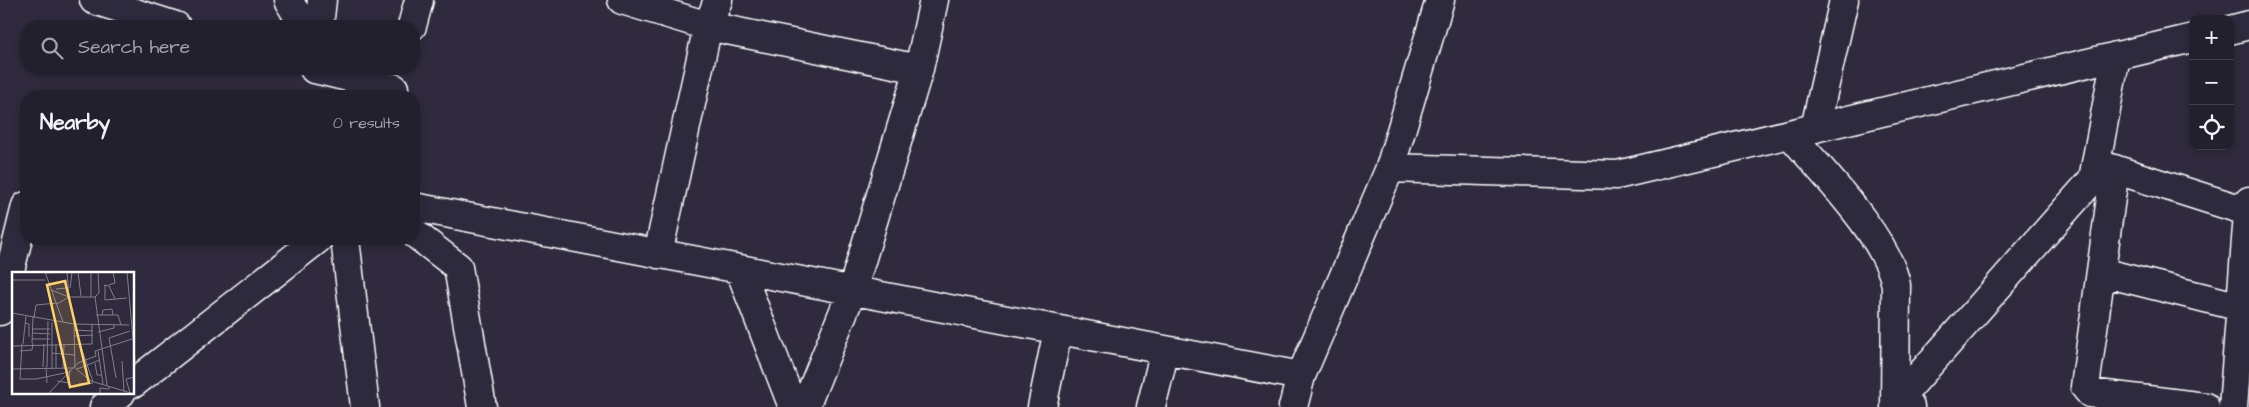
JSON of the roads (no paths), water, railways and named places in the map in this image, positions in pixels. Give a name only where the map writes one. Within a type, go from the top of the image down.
[{"type":"street","points":[[94,0],[157,20]]},
{"type":"street","points":[[288,0],[300,20]]},
{"type":"street","points":[[320,20],[322,0]]},
{"type":"street","points":[[414,20],[419,0]]},
{"type":"street","points":[[622,0],[708,26],[919,69]]},
{"type":"street","points":[[658,254],[708,26],[718,0]]},
{"type":"street","points":[[805,407],[852,291],[919,69],[934,0]]},
{"type":"street","points":[[1293,407],[1301,376],[1390,168],[1440,0]]},
{"type":"street","points":[[1802,131],[1844,0]]},
{"type":"street","points":[[2234,29],[2249,26]]},
{"type":"street","points":[[1390,168],[1617,175],[2189,39]]},
{"type":"street","points":[[2116,56],[2106,167],[2101,272],[2085,387],[2087,391],[2205,407]]},
{"type":"street","points":[[326,75],[347,90]]},
{"type":"street","points":[[345,75],[396,85]]},
{"type":"street","points":[[1802,131],[1873,234],[1893,269],[1896,285],[1900,405]]},
{"type":"street","points":[[1900,405],[2095,174],[2106,167],[2249,212]]},
{"type":"street","points":[[2234,407],[2249,201]]},
{"type":"street","points":[[420,208],[1301,376]]},
{"type":"street","points":[[0,311],[20,230]]},
{"type":"street","points":[[420,238],[458,267],[482,407]]},
{"type":"street","points":[[135,383],[310,245]]},
{"type":"street","points":[[346,245],[365,407]]},
{"type":"street","points":[[740,270],[793,407]]},
{"type":"street","points":[[2101,272],[2241,307]]},
{"type":"street","points":[[1042,407],[1058,330]]},
{"type":"street","points":[[1151,407],[1165,350]]},
{"type":"street","points":[[104,407],[120,394]]}]
